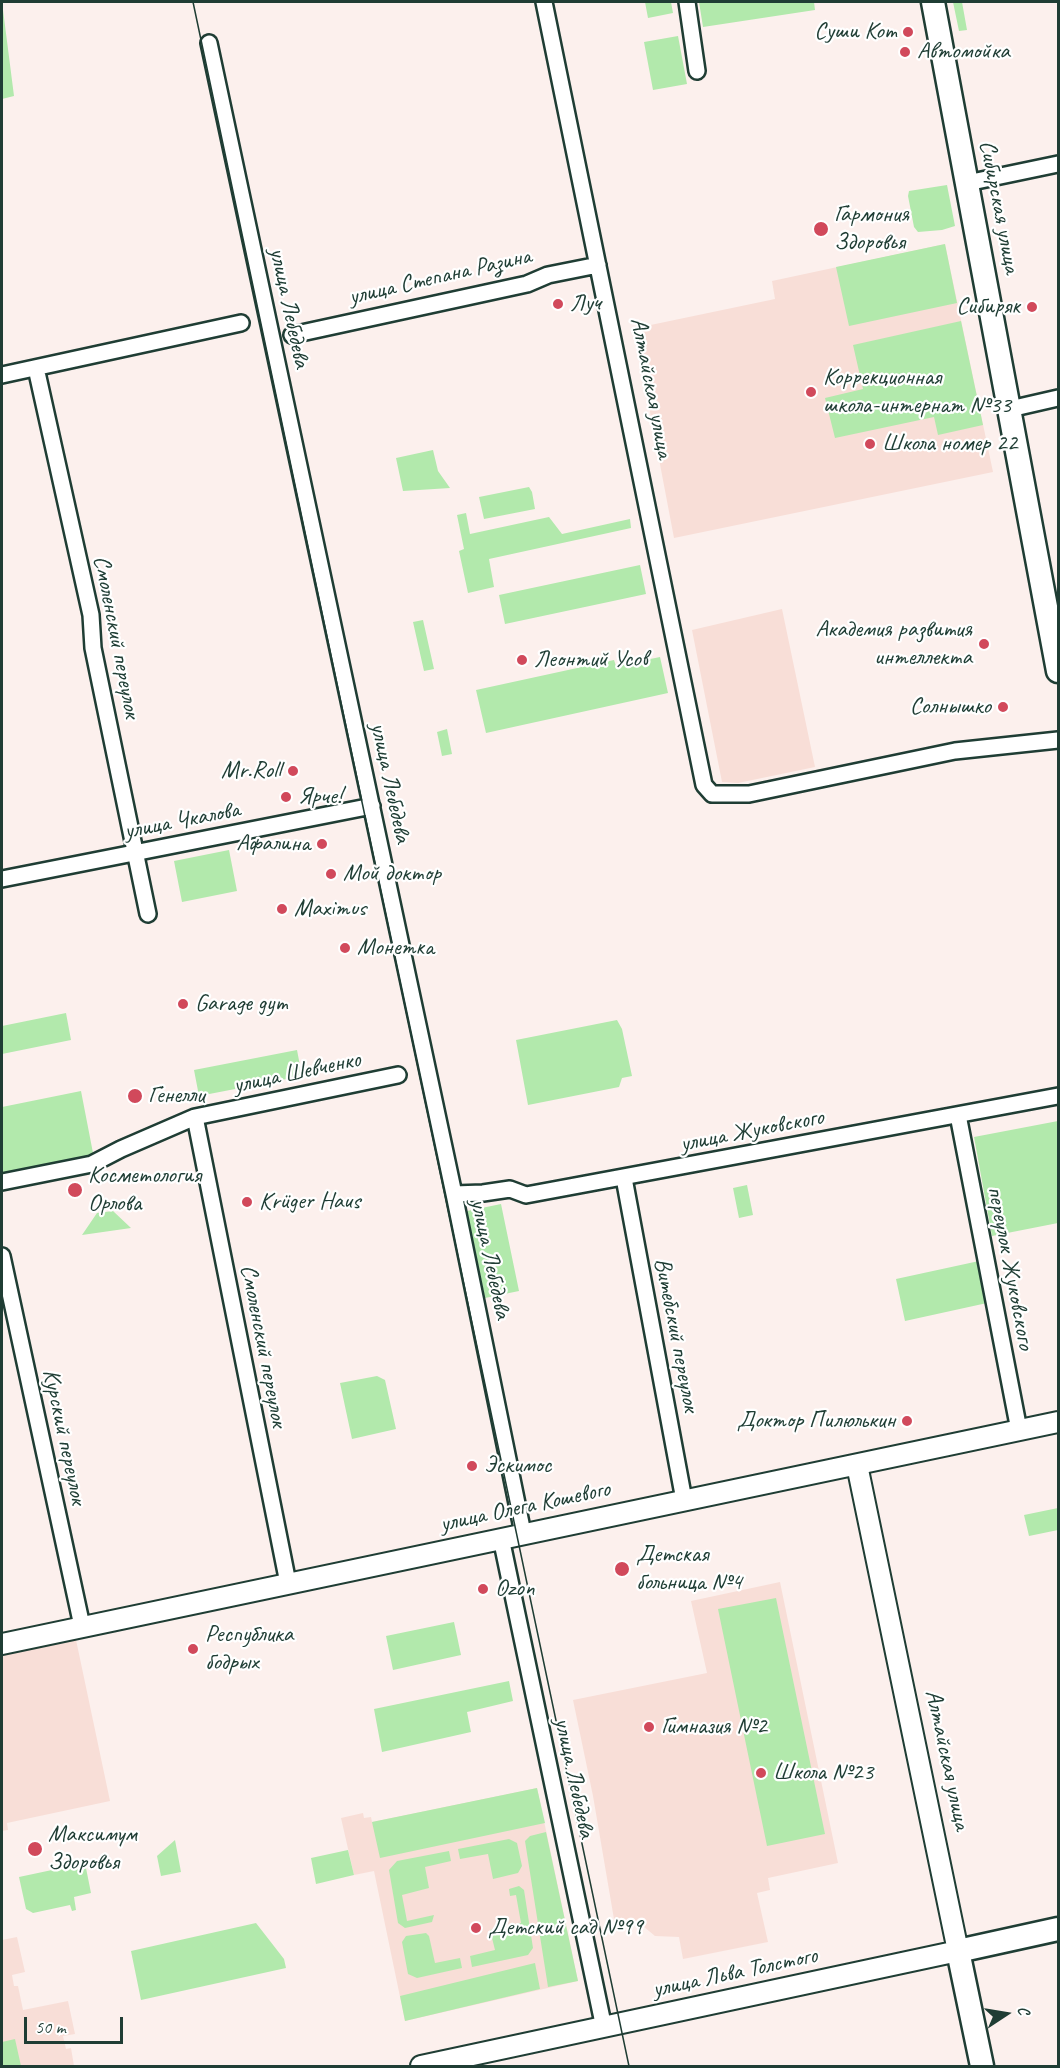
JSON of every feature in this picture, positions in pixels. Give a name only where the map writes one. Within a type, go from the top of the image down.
[{"type":"main road","name":"Сибирская улица","points":[[933,2],[1059,670]]},
{"type":"main road","name":"улица Льва Толстого","points":[[958,1951],[1059,1929]]},
{"type":"main road","name":"Алтайская улица","points":[[958,1951],[982,2067]]},
{"type":"street","name":"Алтайская улица","points":[[544,2],[704,785],[712,794],[749,794],[955,751],[1059,740]]},
{"type":"street","points":[[687,2],[697,71]]},
{"type":"street","name":"улица Лебедева","points":[[209,43],[454,1194],[523,1533]]},
{"type":"street","points":[[967,183],[1059,164]]},
{"type":"street","name":"улица Степана Разина","points":[[292,335],[527,284],[548,275],[598,265]]},
{"type":"street","points":[[2,375],[241,323]]},
{"type":"street","name":"Смоленский переулок","points":[[36,368],[90,608],[93,648],[148,914]]},
{"type":"street","points":[[1010,409],[1059,398]]},
{"type":"street","name":"улица Чкалова","points":[[2,879],[372,806]]},
{"type":"street","name":"улица Шевченко","points":[[2,1182],[92,1164],[195,1117],[398,1075]]},
{"type":"street","name":"улица Жуковского","points":[[454,1194],[483,1194],[510,1189],[526,1195],[1059,1096]]},
{"type":"street","name":"переулок Жуковского","points":[[958,1115],[1019,1430]]},
{"type":"street","name":"Смоленский переулок","points":[[195,1117],[288,1583]]},
{"type":"street","name":"Витебский переулок","points":[[624,1178],[684,1500]]},
{"type":"street","name":"Курский переулок","points":[[2,1256],[82,1626]]},
{"type":"street","name":"улица Олега Кошевого","points":[[2,1644],[1059,1422]]},
{"type":"street","name":"Алтайская улица","points":[[857,1465],[958,1951]]},
{"type":"street","name":"улица Лебедева","points":[[501,1538],[604,2028]]},
{"type":"street","name":"улица Льва Толстого","points":[[421,2067],[958,1951]]},
{"type":"shaded area","name":"Коррекционная школа-интернат №33","points":[[945,244],[993,472],[674,538],[640,359],[645,347],[641,327],[775,299],[772,281]]},
{"type":"shaded area","points":[[782,609],[815,767],[738,783],[722,782],[692,630]]},
{"type":"shaded area","name":"Школа №23","points":[[780,1582],[838,1863],[768,1878],[770,1890],[757,1893],[768,1942],[683,1959],[679,1937],[655,1936],[637,1921],[615,1925],[593,1796],[573,1700],[707,1673],[691,1601]]},
{"type":"shaded area","points":[[75,1635],[110,1801],[7,1823],[8,1830],[2,1831],[2,1650]]},
{"type":"shaded area","name":"Детский сад №99","points":[[537,1788],[578,1981],[405,2021],[374,1871],[354,1875],[341,1818],[363,1813],[364,1818],[371,1817],[372,1822]]},
{"type":"shaded area","points":[[17,1937],[25,1972],[12,1975],[14,1986],[18,1986],[23,2010],[68,2001],[75,2034],[63,2036],[66,2049],[71,2048],[74,2066],[2,2066],[2,1940]]},
{"type":"green space","points":[[2,2],[14,96],[2,99]]},
{"type":"green space","points":[[645,2],[671,2],[673,13],[648,18]]},
{"type":"green space","points":[[699,2],[814,2],[815,10],[703,27]]},
{"type":"green space","points":[[953,2],[962,2],[967,30],[959,31]]},
{"type":"green space","points":[[678,36],[687,84],[653,90],[644,42]]},
{"type":"green space","points":[[947,185],[955,226],[942,230],[918,232],[914,227],[909,191]]},
{"type":"green space","points":[[945,244],[957,303],[849,326],[836,267]]},
{"type":"green space","points":[[961,321],[983,425],[938,435],[934,417],[835,438],[825,398],[863,389],[853,345]]},
{"type":"green space","points":[[433,450],[438,471],[450,488],[403,491],[396,458]]},
{"type":"green space","points":[[529,487],[535,509],[484,519],[479,497]]},
{"type":"green space","points":[[466,513],[470,534],[549,517],[562,534],[630,519],[631,528],[489,559],[494,587],[468,593],[459,551],[464,549],[457,515]]},
{"type":"green space","points":[[640,565],[646,594],[505,624],[499,595]]},
{"type":"green space","points":[[423,620],[434,669],[424,671],[413,622]]},
{"type":"green space","points":[[660,657],[668,693],[486,733],[476,690],[614,660],[616,666]]},
{"type":"green space","points":[[447,729],[452,754],[442,756],[437,732]]},
{"type":"green space","points":[[229,850],[237,891],[182,902],[174,861]]},
{"type":"green space","points":[[66,1013],[71,1040],[2,1054],[2,1026]]},
{"type":"green space","points":[[617,1020],[622,1029],[632,1076],[622,1078],[619,1087],[528,1105],[516,1040]]},
{"type":"green space","points":[[297,1050],[302,1076],[199,1096],[194,1070]]},
{"type":"green space","points":[[81,1091],[93,1153],[90,1158],[2,1176],[2,1107]]},
{"type":"green space","points":[[1058,1121],[1058,1223],[992,1236],[974,1137]]},
{"type":"green space","points":[[747,1185],[753,1215],[739,1218],[733,1188]]},
{"type":"green space","points":[[501,1204],[519,1291],[485,1298],[467,1211]]},
{"type":"green space","points":[[113,1211],[131,1228],[82,1235],[97,1213]]},
{"type":"green space","points":[[979,1261],[987,1303],[905,1321],[896,1279]]},
{"type":"green space","points":[[377,1376],[385,1380],[396,1429],[352,1439],[340,1383]]},
{"type":"green space","points":[[1058,1508],[1058,1530],[1029,1536],[1024,1515]]},
{"type":"green space","points":[[776,1598],[825,1834],[767,1846],[718,1609]]},
{"type":"green space","points":[[454,1622],[461,1655],[393,1670],[386,1636]]},
{"type":"green space","points":[[509,1681],[513,1701],[467,1712],[471,1732],[382,1752],[374,1709]]},
{"type":"green space","points":[[537,1788],[545,1823],[380,1858],[372,1822]]},
{"type":"green space","points":[[546,1832],[578,1981],[548,1987],[525,1841],[530,1836]]},
{"type":"green space","points":[[509,1839],[517,1843],[522,1866],[518,1873],[493,1879],[488,1854],[460,1859],[458,1849]]},
{"type":"green space","points":[[175,1840],[181,1872],[161,1876],[157,1856]]},
{"type":"green space","points":[[348,1850],[354,1875],[316,1884],[311,1858]]},
{"type":"green space","points":[[449,1851],[451,1861],[425,1867],[429,1888],[402,1895],[407,1921],[434,1915],[432,1922],[405,1928],[398,1923],[389,1870],[397,1861]]},
{"type":"green space","points":[[85,1863],[91,1893],[74,1897],[76,1910],[72,1911],[70,1905],[33,1913],[26,1909],[19,1877]]},
{"type":"green space","points":[[519,1886],[524,1890],[533,1948],[528,1955],[472,1967],[470,1956],[495,1950],[490,1930],[521,1923],[516,1895],[510,1896],[509,1889]]},
{"type":"green space","points":[[256,1923],[284,1959],[286,1968],[141,2000],[131,1951]]},
{"type":"green space","points":[[426,1933],[429,1936],[435,1963],[460,1958],[462,1968],[417,1978],[408,1974],[402,1942],[406,1936]]},
{"type":"green space","points":[[535,1963],[540,1989],[405,2021],[400,1996]]},
{"type":"green space","points":[[15,2039],[21,2066],[2,2066],[2,2042]]},
{"type":"tram line","points":[[193,2],[629,2066]]},
{"type":"place","name":"Суши Кот","points":[[908,32]]},
{"type":"place","name":"Автомойка","points":[[905,52]]},
{"type":"place","name":"Гармония Здоровья","points":[[821,229]]},
{"type":"place","name":"Луч","points":[[558,304]]},
{"type":"place","name":"Сибиряк","points":[[1032,307]]},
{"type":"place","name":"Коррекционная школа-интернат №33","points":[[811,392]]},
{"type":"place","name":"Школа номер 22","points":[[870,444]]},
{"type":"place","name":"Академия развития интеллекта","points":[[984,644]]},
{"type":"place","name":"Леонтий Усов","points":[[522,660]]},
{"type":"place","name":"Солнышко","points":[[1003,707]]},
{"type":"place","name":"Mr.Roll","points":[[293,771]]},
{"type":"place","name":"Ярче!","points":[[286,797]]},
{"type":"place","name":"Афалина","points":[[322,844]]},
{"type":"place","name":"Мой доктор","points":[[331,874]]},
{"type":"place","name":"Maximus","points":[[282,909]]},
{"type":"place","name":"Монетка","points":[[345,948]]},
{"type":"place","name":"Garage gym","points":[[183,1004]]},
{"type":"place","name":"Генелли","points":[[135,1096]]},
{"type":"place","name":"Косметология Орлова","points":[[75,1190]]},
{"type":"place","name":"Krüger Haus","points":[[247,1202]]},
{"type":"place","name":"Доктор Пилюлькин","points":[[907,1421]]},
{"type":"place","name":"Эскимос","points":[[472,1466]]},
{"type":"place","name":"Детская больница №4","points":[[622,1569]]},
{"type":"place","name":"Ozon","points":[[483,1589]]},
{"type":"place","name":"Республика бодрых","points":[[193,1649]]},
{"type":"place","name":"Гимназия №2","points":[[649,1727]]},
{"type":"place","name":"Школа №23","points":[[761,1773]]},
{"type":"place","name":"Максимум Здоровья","points":[[35,1849]]},
{"type":"place","name":"Детский сад №99","points":[[476,1928]]}]
